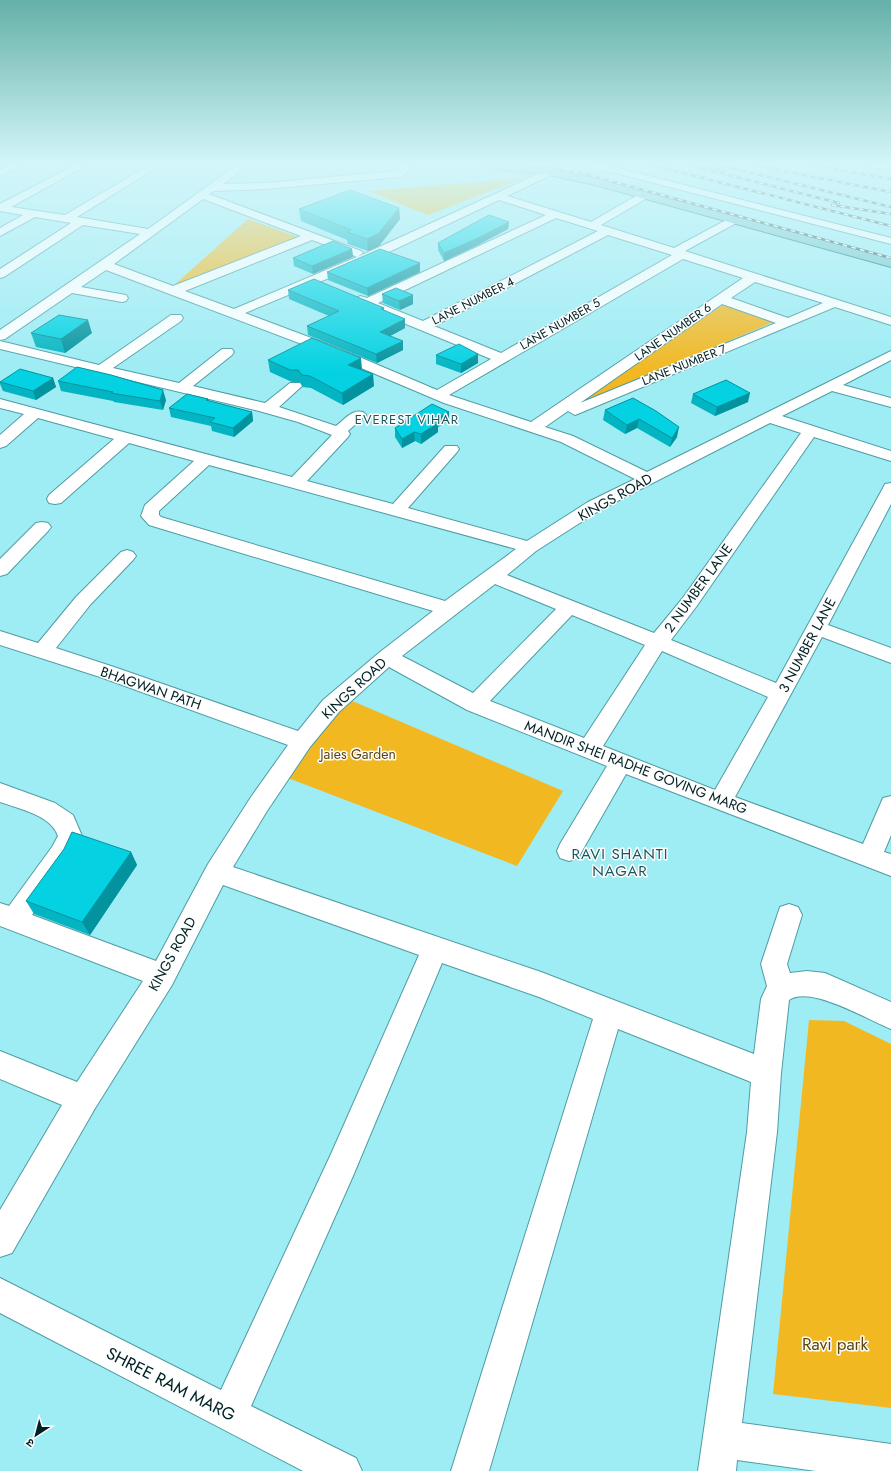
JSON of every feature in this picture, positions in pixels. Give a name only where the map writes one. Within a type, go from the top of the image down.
[{"type":"main road","points":[[784,234],[891,263]]},
{"type":"main road","points":[[830,234],[891,250]]},
{"type":"street","points":[[0,274],[61,234]]},
{"type":"street","points":[[2,330],[70,289],[104,265],[141,234]]},
{"type":"street","points":[[2,330],[141,234]]},
{"type":"street","points":[[306,234],[368,257]]},
{"type":"street","points":[[233,314],[368,257],[418,234]]},
{"type":"street","points":[[368,303],[515,234]]},
{"type":"street","name":"LANE NUMBER 4","points":[[424,326],[602,234]]},
{"type":"street","points":[[616,234],[891,321]]},
{"type":"street","name":"LANE NUMBER 5","points":[[438,395],[711,234]]},
{"type":"street","points":[[862,234],[891,241]]},
{"type":"street","points":[[173,291],[312,236]]},
{"type":"street","points":[[104,265],[333,351],[438,395],[567,439],[648,479]]},
{"type":"street","name":"LANE NUMBER 6","points":[[533,428],[752,277]]},
{"type":"street","points":[[313,280],[326,286]]},
{"type":"street","points":[[70,289],[122,298]]},
{"type":"street","points":[[347,294],[502,358]]},
{"type":"street","points":[[721,299],[787,322]]},
{"type":"street","name":"LANE NUMBER 7","points":[[533,428],[835,303]]},
{"type":"street","points":[[100,370],[176,318]]},
{"type":"street","points":[[0,345],[100,370],[183,387],[268,409],[323,425],[342,434],[296,482]]},
{"type":"street","points":[[183,387],[228,352]]},
{"type":"street","name":"KINGS ROAD","points":[[0,1241],[83,1099],[162,976],[217,872],[259,804],[302,741],[331,706],[387,657],[470,592],[530,547],[594,506],[830,386],[886,361]]},
{"type":"street","points":[[268,409],[295,386]]},
{"type":"street","points":[[830,386],[891,403]]},
{"type":"street","points":[[0,403],[296,482],[530,547]]},
{"type":"street","points":[[0,443],[35,413]]},
{"type":"street","points":[[338,432],[358,415]]},
{"type":"street","points":[[768,417],[891,456]]},
{"type":"street","name":"2 NUMBER LANE","points":[[589,749],[658,642],[689,603],[811,430]]},
{"type":"street","points":[[55,499],[126,437]]},
{"type":"street","points":[[396,511],[451,449]]},
{"type":"street","points":[[206,458],[151,509],[150,516],[155,521],[449,609]]},
{"type":"street","name":"3 NUMBER LANE","points":[[721,801],[817,628],[891,488]]},
{"type":"street","points":[[0,570],[42,527]]},
{"type":"street","points":[[42,652],[83,601],[127,556]]},
{"type":"street","points":[[493,576],[658,642],[781,694]]},
{"type":"street","points":[[475,704],[569,607]]},
{"type":"street","points":[[817,628],[891,656]]},
{"type":"street","name":"BHAGWAN PATH","points":[[0,638],[302,741]]},
{"type":"street","name":"MANDIR SHEI RADHE GOVING MARG","points":[[387,657],[475,704],[721,801],[881,861]]},
{"type":"street","points":[[569,851],[621,762]]},
{"type":"street","points":[[0,792],[47,810],[65,822],[70,836],[61,854],[7,917],[162,976]]},
{"type":"street","points":[[881,861],[891,805]]},
{"type":"street","points":[[217,872],[541,985],[766,1073]]},
{"type":"street","points":[[789,915],[774,964],[780,987],[775,999],[766,1073],[762,1132],[719,1455],[891,1464]]},
{"type":"street","points":[[228,1414],[342,1165],[435,949]]},
{"type":"street","points":[[780,987],[807,984],[825,986],[891,1016]]},
{"type":"street","points":[[470,1471],[609,1012]]},
{"type":"street","points":[[0,1065],[83,1099]]},
{"type":"street","name":"SHREE RAM MARG","points":[[0,1295],[228,1414],[343,1471]]},
{"type":"green space","points":[[232,234],[289,234],[298,237],[172,287]]},
{"type":"green space","points":[[724,304],[776,321],[567,410]]},
{"type":"green space","name":"Jaies Garden","points":[[350,700],[563,791],[517,866],[270,771],[307,735]]},
{"type":"green space","name":"Ravi park","points":[[809,1020],[844,1021],[891,1044],[891,1408],[773,1394]]},
{"type":"building","points":[[352,234],[378,234],[367,239]]},
{"type":"building","points":[[455,234],[486,234],[444,253],[438,243]]},
{"type":"building","points":[[333,241],[352,249],[312,266],[293,258]]},
{"type":"building","points":[[380,249],[420,263],[367,288],[327,272]]},
{"type":"building","points":[[314,279],[384,308],[381,309],[405,319],[380,332],[403,341],[376,354],[307,326],[339,311],[288,290]]},
{"type":"building","points":[[396,288],[413,295],[399,301],[382,294]]},
{"type":"building","points":[[59,315],[88,320],[61,339],[31,333]]},
{"type":"building","points":[[312,338],[361,358],[348,365],[373,374],[342,393],[310,376],[302,375],[298,370],[290,370],[268,360]]},
{"type":"building","points":[[459,344],[478,354],[461,364],[436,355]]},
{"type":"building","points":[[77,367],[163,390],[160,401],[111,393],[113,392],[58,381]]},
{"type":"building","points":[[20,369],[53,378],[33,391],[0,382]]},
{"type":"building","points":[[726,380],[750,393],[717,407],[693,394]]},
{"type":"building","points":[[187,394],[252,412],[233,428],[210,422],[215,418],[169,408]]},
{"type":"building","points":[[633,398],[656,411],[679,427],[672,438],[639,419],[627,425],[605,410]]},
{"type":"building","points":[[432,404],[449,412],[433,420],[438,423],[421,434],[414,432],[402,439],[395,428]]},
{"type":"building","points":[[72,832],[131,852],[82,922],[26,901],[64,849]]},
{"type":"railway","points":[[802,234],[891,258]]},
{"type":"district","name":"EVEREST VIHAR","points":[[407,419]]},
{"type":"district","name":"RAVI SHANTI NAGAR","points":[[620,862]]}]
